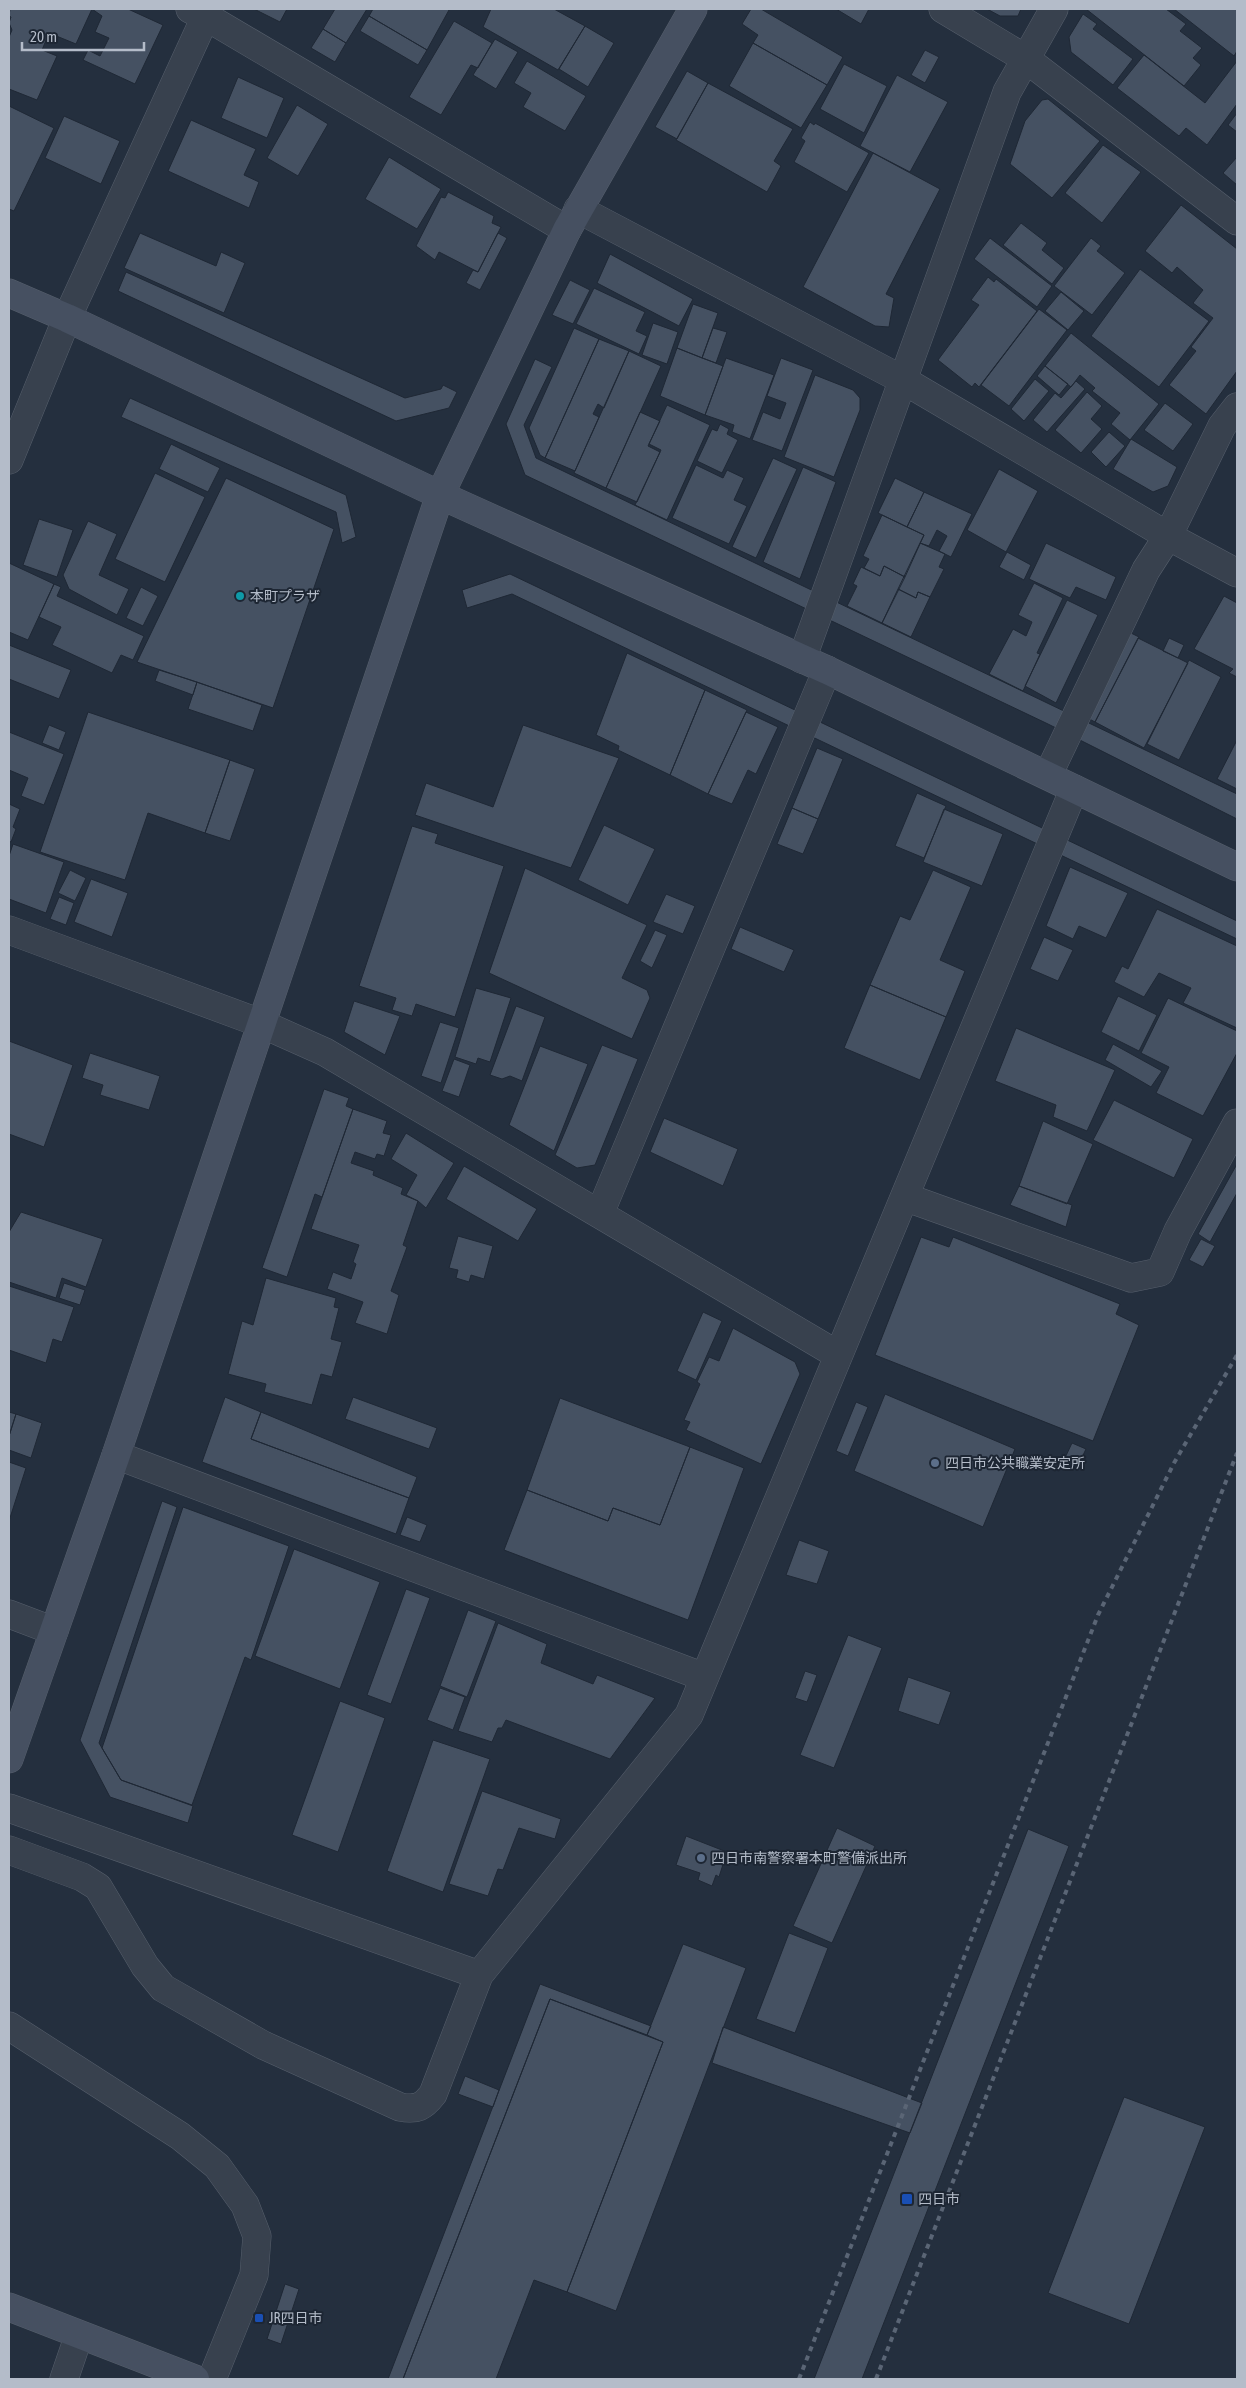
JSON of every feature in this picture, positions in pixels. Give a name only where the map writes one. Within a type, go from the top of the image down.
[{"type":"street","points":[[9,1759],[116,1455],[260,1023],[440,495],[573,220],[694,9]]},
{"type":"street","points":[[943,9],[1026,59],[1237,221]]},
{"type":"street","points":[[802,659],[1008,92],[1054,9]]},
{"type":"street","points":[[9,460],[67,318],[201,11],[573,220],[903,380],[1168,536],[1237,573]]},
{"type":"street","points":[[9,293],[67,318],[440,495],[827,670],[1237,867]]},
{"type":"street","points":[[1048,775],[1146,570],[1168,536],[1222,426],[1237,407]]},
{"type":"street","points":[[600,1213],[827,670]]},
{"type":"street","points":[[9,1850],[82,1877],[98,1887],[145,1966],[163,1988],[263,2045],[400,2107],[414,2109],[425,2105],[434,2094],[479,1975],[689,1715],[1074,789]]},
{"type":"street","points":[[9,930],[260,1023],[325,1052],[838,1354]]},
{"type":"street","points":[[905,1197],[1131,1278],[1160,1272],[1178,1231],[1237,1123]]},
{"type":"street","points":[[116,1455],[704,1677]]},
{"type":"street","points":[[9,1614],[54,1631]]},
{"type":"street","points":[[9,1808],[479,1975]]},
{"type":"street","points":[[9,2026],[180,2136],[217,2166],[245,2205],[256,2236],[254,2275],[212,2379]]},
{"type":"street","points":[[9,2307],[196,2379]]},
{"type":"street","points":[[64,2379],[79,2335]]},
{"type":"building","points":[[10,9],[92,9],[76,44],[49,33],[42,50],[57,56],[37,100],[9,89],[9,37],[12,30],[9,23],[11,17],[9,16]]},
{"type":"building","points":[[92,9],[128,9],[163,25],[135,84],[83,60],[88,50],[100,56],[109,38],[95,32],[102,16]]},
{"type":"building","points":[[254,9],[287,9],[280,22]]},
{"type":"building","points":[[335,9],[367,9],[346,43],[323,29]]},
{"type":"building","points":[[373,9],[449,10],[427,50],[369,16]]},
{"type":"building","points":[[491,9],[554,9],[585,26],[558,70],[483,27]]},
{"type":"building","points":[[751,9],[761,9],[843,57],[827,85],[753,43],[758,35],[742,24]]},
{"type":"building","points":[[836,9],[869,9],[861,24]]},
{"type":"building","points":[[987,9],[1021,9],[1018,16],[1000,16]]},
{"type":"building","points":[[1086,9],[1166,9],[1186,24],[1180,31],[1202,48],[1193,58],[1201,65],[1184,86]]},
{"type":"building","points":[[1174,9],[1237,9],[1237,51],[1234,56]]},
{"type":"building","points":[[1083,14],[1097,24],[1093,29],[1133,59],[1113,85],[1071,52],[1069,37]]},
{"type":"building","points":[[369,16],[427,50],[418,65],[360,31]]},
{"type":"building","points":[[454,21],[492,43],[478,68],[471,65],[441,115],[409,97]]},
{"type":"building","points":[[585,26],[614,43],[588,87],[559,69]]},
{"type":"building","points":[[323,29],[346,43],[335,62],[311,48]]},
{"type":"building","points":[[495,39],[518,52],[496,89],[473,75]]},
{"type":"building","points":[[753,43],[827,85],[801,128],[729,86]]},
{"type":"building","points":[[925,50],[939,57],[925,83],[911,75]]},
{"type":"building","points":[[1144,55],[1205,103],[1237,61],[1237,104],[1207,145],[1186,128],[1179,136],[1117,88]]},
{"type":"building","points":[[527,61],[586,96],[565,131],[523,107],[531,93],[514,83]]},
{"type":"building","points":[[844,64],[887,86],[864,133],[820,109]]},
{"type":"building","points":[[687,71],[708,83],[677,139],[655,127]]},
{"type":"building","points":[[897,75],[948,102],[910,172],[860,146]]},
{"type":"building","points":[[238,77],[284,98],[267,138],[221,118]]},
{"type":"building","points":[[708,83],[793,129],[774,161],[781,166],[767,192],[676,140]]},
{"type":"building","points":[[1048,99],[1100,141],[1052,198],[1010,164],[1025,121],[1042,100]]},
{"type":"building","points":[[297,105],[328,124],[298,176],[267,158]]},
{"type":"building","points":[[9,106],[54,128],[14,211],[9,209]]},
{"type":"building","points":[[1237,113],[1237,132],[1228,125]]},
{"type":"building","points":[[64,116],[120,141],[101,184],[45,158]]},
{"type":"building","points":[[191,120],[256,149],[244,175],[259,182],[249,208],[168,171]]},
{"type":"building","points":[[810,122],[869,153],[847,192],[794,162],[805,141],[801,138]]},
{"type":"building","points":[[1103,145],[1141,172],[1102,223],[1065,193]]},
{"type":"building","points":[[873,153],[940,189],[886,294],[894,298],[889,327],[875,326],[803,287]]},
{"type":"building","points":[[389,157],[441,189],[417,229],[365,199]]},
{"type":"building","points":[[1237,157],[1237,185],[1223,173]]},
{"type":"building","points":[[448,192],[494,216],[492,223],[501,227],[478,272],[439,252],[435,260],[416,246],[441,197],[445,198]]},
{"type":"building","points":[[1181,205],[1237,249],[1237,371],[1206,414],[1169,385],[1196,351],[1191,347],[1213,318],[1193,303],[1203,290],[1177,267],[1172,273],[1145,251]]},
{"type":"building","points":[[1021,223],[1047,243],[1042,250],[1064,268],[1052,284],[1003,245]]},
{"type":"building","points":[[140,233],[216,266],[221,252],[245,263],[224,313],[124,268]]},
{"type":"building","points":[[498,233],[507,238],[480,290],[466,283],[473,270],[478,272]]},
{"type":"building","points":[[990,238],[1052,286],[1037,307],[974,259]]},
{"type":"building","points":[[1091,238],[1101,246],[1097,251],[1125,273],[1092,315],[1054,286]]},
{"type":"building","points":[[610,254],[693,299],[679,326],[597,283]]},
{"type":"building","points":[[1140,269],[1209,321],[1159,387],[1091,336]]},
{"type":"building","points":[[126,272],[405,398],[441,389],[443,385],[457,392],[449,408],[396,421],[118,291]]},
{"type":"building","points":[[988,277],[994,282],[996,279],[1037,311],[979,387],[975,383],[972,387],[938,360],[979,305],[971,300]]},
{"type":"building","points":[[570,280],[590,290],[573,324],[552,315]]},
{"type":"building","points":[[594,288],[645,312],[636,331],[647,336],[639,354],[576,324]]},
{"type":"building","points":[[1061,292],[1084,311],[1068,330],[1045,311]]},
{"type":"building","points":[[693,304],[718,313],[702,358],[677,348]]},
{"type":"building","points":[[1039,309],[1067,330],[1009,406],[981,385]]},
{"type":"building","points":[[653,323],[678,332],[667,364],[642,355]]},
{"type":"building","points":[[574,328],[599,339],[545,458],[540,455],[529,428]]},
{"type":"building","points":[[713,328],[727,332],[716,363],[702,358]]},
{"type":"building","points":[[1071,333],[1159,404],[1130,440],[1111,424],[1120,413],[1092,391],[1095,388],[1080,375],[1071,387],[1045,366]]},
{"type":"building","points":[[599,339],[629,351],[604,408],[598,404],[593,414],[599,417],[575,471],[545,458]]},
{"type":"building","points":[[677,348],[723,366],[705,415],[660,396]]},
{"type":"building","points":[[629,351],[661,366],[606,488],[574,473]]},
{"type":"building","points":[[726,358],[774,375],[750,439],[732,432],[734,425],[705,415]]},
{"type":"building","points":[[781,358],[813,370],[782,451],[752,440],[763,412],[780,419],[786,403],[767,396]]},
{"type":"building","points":[[535,359],[552,367],[524,425],[536,458],[1237,794],[1237,819],[1048,724],[525,475],[506,424]]},
{"type":"building","points":[[1045,366],[1068,384],[1059,395],[1037,376]]},
{"type":"building","points":[[815,375],[853,390],[860,398],[860,410],[834,477],[784,457]]},
{"type":"building","points":[[1035,379],[1049,391],[1024,421],[1011,409]]},
{"type":"building","points":[[1076,381],[1085,389],[1047,432],[1033,420],[1055,393],[1061,398]]},
{"type":"building","points":[[1087,392],[1102,406],[1091,419],[1102,429],[1081,453],[1055,430]]},
{"type":"building","points":[[130,398],[346,495],[356,537],[342,543],[336,512],[121,417]]},
{"type":"building","points":[[1165,403],[1193,424],[1173,451],[1144,430]]},
{"type":"building","points":[[667,405],[710,425],[667,520],[635,505],[661,450],[649,444]]},
{"type":"building","points":[[640,412],[660,421],[648,446],[660,452],[637,502],[606,488]]},
{"type":"building","points":[[720,424],[729,429],[727,434],[738,440],[722,473],[697,461],[712,429],[717,431]]},
{"type":"building","points":[[1109,432],[1125,446],[1106,467],[1091,452]]},
{"type":"building","points":[[1131,439],[1177,467],[1168,486],[1153,492],[1113,469]]},
{"type":"building","points":[[171,444],[220,468],[208,492],[159,469]]},
{"type":"building","points":[[773,458],[797,469],[756,558],[732,547]]},
{"type":"building","points":[[696,465],[723,478],[727,470],[744,478],[734,500],[747,506],[729,544],[672,518]]},
{"type":"building","points":[[803,467],[836,482],[800,579],[763,562]]},
{"type":"building","points":[[999,469],[1038,491],[1006,552],[967,530]]},
{"type":"building","points":[[155,473],[205,497],[165,582],[115,559]]},
{"type":"building","name":"本町プラザ","points":[[226,478],[334,529],[273,708],[137,662]]},
{"type":"building","points":[[895,478],[924,492],[907,527],[878,513]]},
{"type":"building","points":[[924,492],[972,514],[951,557],[939,551],[947,536],[937,530],[929,546],[920,543],[924,535],[907,527]]},
{"type":"building","points":[[882,515],[924,535],[905,577],[884,566],[880,576],[864,568],[869,559],[863,556]]},
{"type":"building","points":[[39,519],[73,530],[57,577],[23,565]]},
{"type":"building","points":[[88,521],[117,534],[99,575],[129,589],[117,615],[69,589],[63,575]]},
{"type":"building","points":[[920,543],[945,554],[939,567],[944,569],[930,597],[918,592],[916,598],[898,589]]},
{"type":"building","points":[[1046,543],[1116,577],[1106,600],[1076,587],[1070,598],[1029,579]]},
{"type":"building","points":[[1007,552],[1031,565],[1024,580],[999,567]]},
{"type":"building","points":[[9,563],[54,584],[28,640],[9,632]]},
{"type":"building","points":[[884,566],[905,577],[882,623],[847,606],[857,586],[853,584],[861,567],[880,576]]},
{"type":"building","points":[[510,574],[1237,921],[1237,939],[512,594],[467,608],[462,590]]},
{"type":"building","points":[[1034,583],[1063,598],[1037,653],[1040,654],[1023,691],[989,674],[1013,629],[1026,636],[1032,622],[1018,615]]},
{"type":"building","points":[[54,584],[61,587],[57,596],[144,636],[133,660],[121,655],[112,673],[52,645],[61,627],[39,617]]},
{"type":"building","points":[[141,587],[158,596],[143,626],[126,618]]},
{"type":"building","points":[[898,589],[916,598],[918,592],[930,597],[911,637],[882,623]]},
{"type":"building","points":[[1224,596],[1237,603],[1237,677],[1229,673],[1233,669],[1194,649]]},
{"type":"building","points":[[1067,600],[1098,615],[1056,703],[1025,686]]},
{"type":"building","points":[[1123,629],[1139,637],[1095,722],[1080,714]]},
{"type":"building","points":[[1138,638],[1188,663],[1144,748],[1095,722]]},
{"type":"building","points":[[1169,638],[1184,645],[1178,658],[1163,651]]},
{"type":"building","points":[[9,645],[71,670],[59,699],[9,679]]},
{"type":"building","points":[[627,653],[705,690],[670,775],[618,750],[619,746],[596,735]]},
{"type":"building","points":[[1189,660],[1221,677],[1179,760],[1147,744]]},
{"type":"building","points":[[159,670],[197,682],[193,695],[155,681]]},
{"type":"building","points":[[197,682],[262,705],[253,731],[188,709]]},
{"type":"building","points":[[705,690],[747,710],[708,794],[670,775]]},
{"type":"building","points":[[88,712],[230,760],[205,833],[148,813],[125,880],[40,852]]},
{"type":"building","points":[[746,712],[778,727],[756,774],[748,770],[732,804],[708,794]]},
{"type":"building","points":[[49,725],[66,732],[59,750],[42,743]]},
{"type":"building","points":[[523,725],[619,758],[571,868],[415,815],[426,783],[493,807]]},
{"type":"building","points":[[9,732],[64,754],[44,805],[21,796],[28,778],[9,770]]},
{"type":"building","points":[[1237,740],[1237,789],[1217,779]]},
{"type":"building","points":[[817,748],[843,759],[818,819],[792,808]]},
{"type":"building","points":[[230,760],[255,769],[230,841],[205,833]]},
{"type":"building","points":[[917,793],[946,806],[924,858],[895,846]]},
{"type":"building","points":[[9,804],[20,809],[13,827],[16,829],[11,842],[9,841]]},
{"type":"building","points":[[792,808],[818,819],[803,854],[777,844]]},
{"type":"building","points":[[944,809],[1003,834],[982,886],[923,862]]},
{"type":"building","points":[[604,825],[655,849],[628,905],[578,880]]},
{"type":"building","points":[[412,826],[438,834],[435,843],[504,866],[455,1017],[416,1004],[412,1016],[392,1010],[396,998],[359,986]]},
{"type":"building","points":[[13,844],[64,862],[46,913],[9,899],[9,856]]},
{"type":"building","points":[[1070,867],[1128,893],[1106,938],[1079,926],[1073,939],[1046,926]]},
{"type":"building","points":[[525,868],[647,925],[622,978],[647,990],[650,998],[632,1039],[489,973]]},
{"type":"building","points":[[70,870],[86,878],[75,901],[58,893]]},
{"type":"building","points":[[933,870],[971,887],[940,960],[965,971],[946,1017],[870,985],[900,916],[910,920]]},
{"type":"building","points":[[91,879],[128,893],[112,937],[74,922]]},
{"type":"building","points":[[666,894],[695,906],[683,934],[653,922]]},
{"type":"building","points":[[59,897],[74,903],[66,925],[50,919]]},
{"type":"building","points":[[1157,909],[1237,946],[1237,1028],[1183,1003],[1191,988],[1159,973],[1144,997],[1114,982],[1122,966],[1128,969]]},
{"type":"building","points":[[740,927],[794,950],[784,972],[731,949]]},
{"type":"building","points":[[655,930],[667,935],[652,968],[640,961]]},
{"type":"building","points":[[1044,937],[1073,950],[1058,981],[1030,969]]},
{"type":"building","points":[[870,985],[946,1017],[920,1080],[844,1048]]},
{"type":"building","points":[[476,988],[511,998],[490,1062],[478,1058],[476,1064],[455,1057]]},
{"type":"building","points":[[1118,996],[1157,1015],[1139,1051],[1101,1032]]},
{"type":"building","points":[[1168,998],[1237,1031],[1237,1053],[1203,1116],[1156,1093],[1169,1067],[1141,1053]]},
{"type":"building","points":[[354,1001],[400,1016],[385,1055],[344,1032]]},
{"type":"building","points":[[516,1006],[545,1017],[522,1081],[510,1076],[502,1079],[490,1075]]},
{"type":"building","points":[[440,1022],[459,1028],[441,1083],[421,1076]]},
{"type":"building","points":[[1016,1028],[1115,1070],[1087,1131],[1053,1117],[1056,1105],[995,1081]]},
{"type":"building","points":[[9,1041],[73,1065],[44,1147],[9,1134]]},
{"type":"building","points":[[1113,1044],[1162,1071],[1151,1087],[1105,1060]]},
{"type":"building","points":[[602,1045],[638,1059],[595,1165],[577,1168],[555,1155]]},
{"type":"building","points":[[540,1046],[588,1064],[554,1151],[509,1125]]},
{"type":"building","points":[[90,1053],[160,1076],[149,1110],[100,1095],[103,1085],[82,1078]]},
{"type":"building","points":[[454,1059],[470,1065],[459,1097],[442,1091]]},
{"type":"building","points":[[324,1089],[349,1098],[346,1106],[353,1109],[322,1197],[315,1194],[287,1277],[262,1268]]},
{"type":"building","points":[[1114,1100],[1193,1139],[1174,1178],[1093,1140]]},
{"type":"building","points":[[353,1109],[387,1121],[383,1133],[391,1135],[384,1156],[377,1154],[375,1159],[355,1152],[351,1163],[374,1171],[373,1175],[403,1188],[401,1194],[418,1201],[403,1245],[407,1247],[391,1291],[399,1295],[387,1334],[355,1323],[363,1302],[327,1289],[333,1272],[351,1279],[356,1264],[353,1262],[359,1245],[311,1229]]},
{"type":"building","points":[[664,1118],[738,1149],[723,1186],[650,1152]]},
{"type":"building","points":[[1043,1121],[1093,1144],[1067,1204],[1019,1186]]},
{"type":"building","points":[[406,1133],[454,1163],[426,1208],[418,1201],[406,1195],[417,1175],[391,1159]]},
{"type":"building","points":[[1237,1164],[1237,1193],[1210,1242],[1198,1234]]},
{"type":"building","points":[[464,1166],[537,1209],[518,1241],[446,1199]]},
{"type":"building","points":[[1019,1186],[1072,1205],[1066,1227],[1010,1205]]},
{"type":"building","points":[[21,1212],[103,1239],[86,1287],[62,1278],[56,1298],[9,1282],[9,1232]]},
{"type":"building","points":[[458,1236],[493,1246],[484,1279],[471,1275],[469,1282],[456,1278],[458,1270],[449,1268]]},
{"type":"building","points":[[921,1237],[949,1247],[953,1237],[1120,1304],[1116,1314],[1139,1325],[1093,1441],[875,1355]]},
{"type":"building","points":[[1201,1239],[1215,1246],[1203,1267],[1189,1260]]},
{"type":"building","points":[[266,1278],[336,1298],[334,1307],[339,1308],[331,1339],[342,1342],[332,1377],[321,1374],[312,1405],[264,1392],[266,1384],[228,1374],[242,1321],[253,1325]]},
{"type":"building","points":[[64,1283],[85,1290],[80,1305],[59,1298]]},
{"type":"building","points":[[9,1286],[74,1307],[62,1342],[53,1339],[46,1363],[9,1350]]},
{"type":"building","points":[[703,1312],[722,1321],[696,1380],[677,1371]]},
{"type":"building","points":[[733,1328],[795,1362],[800,1374],[761,1464],[686,1430],[690,1422],[684,1420],[700,1384],[697,1382],[709,1357],[719,1361]]},
{"type":"building","points":[[885,1394],[1015,1449],[983,1527],[854,1471]]},
{"type":"building","points":[[225,1397],[261,1412],[251,1439],[409,1498],[396,1534],[202,1462]]},
{"type":"building","points":[[353,1397],[437,1428],[429,1449],[345,1419]]},
{"type":"building","points":[[560,1398],[690,1447],[660,1525],[613,1508],[608,1521],[527,1490]]},
{"type":"building","points":[[856,1402],[868,1407],[848,1456],[836,1451]]},
{"type":"building","points":[[9,1412],[16,1414],[9,1436]]},
{"type":"building","points":[[261,1412],[417,1477],[409,1498],[251,1439]]},
{"type":"building","points":[[16,1414],[42,1423],[31,1458],[9,1450],[9,1436]]},
{"type":"building","points":[[1072,1443],[1086,1449],[1077,1468],[1063,1462]]},
{"type":"building","points":[[690,1447],[744,1468],[688,1620],[504,1550],[527,1490],[608,1521],[613,1508],[660,1525]]},
{"type":"building","points":[[9,1462],[26,1468],[9,1521]]},
{"type":"building","points":[[162,1501],[177,1507],[99,1743],[121,1780],[193,1806],[188,1823],[110,1797],[80,1740]]},
{"type":"building","points":[[183,1507],[289,1546],[251,1660],[245,1657],[192,1805],[121,1780],[102,1748]]},
{"type":"building","points":[[407,1517],[427,1525],[420,1542],[400,1535]]},
{"type":"building","points":[[799,1540],[829,1551],[817,1584],[786,1575]]},
{"type":"building","points":[[294,1549],[380,1582],[340,1689],[255,1656]]},
{"type":"building","points":[[406,1589],[430,1598],[391,1704],[367,1695]]},
{"type":"building","points":[[468,1610],[496,1621],[467,1697],[440,1686]]},
{"type":"building","points":[[498,1623],[547,1644],[541,1663],[593,1684],[597,1675],[655,1698],[610,1759],[506,1720],[502,1728],[498,1728],[492,1742],[458,1731]]},
{"type":"building","points":[[848,1635],[882,1648],[834,1768],[800,1755]]},
{"type":"building","points":[[805,1671],[817,1675],[807,1702],[795,1698]]},
{"type":"building","points":[[908,1677],[951,1692],[939,1725],[898,1711]]},
{"type":"building","points":[[440,1688],[465,1697],[453,1730],[427,1720]]},
{"type":"building","points":[[340,1701],[385,1718],[338,1852],[292,1835]]},
{"type":"building","points":[[433,1740],[490,1759],[443,1892],[387,1871]]},
{"type":"building","points":[[482,1791],[561,1819],[555,1839],[519,1828],[503,1870],[498,1869],[488,1896],[449,1884]]},
{"type":"building","points":[[837,1828],[875,1846],[832,1943],[793,1926]]},
{"type":"building","points":[[1028,1829],[1069,1846],[862,2379],[814,2379]]},
{"type":"building","name":"四日市南警察署本町警備派出所","points":[[686,1836],[727,1852],[719,1877],[716,1875],[712,1886],[698,1880],[700,1873],[676,1865]]},
{"type":"building","points":[[789,1933],[828,1948],[795,2033],[756,2019]]},
{"type":"building","points":[[683,1944],[746,1968],[616,2311],[567,2292],[663,2042],[647,2035]]},
{"type":"building","points":[[540,1984],[651,2026],[647,2035],[550,1999],[403,2379],[388,2379]]},
{"type":"building","points":[[550,1999],[663,2042],[567,2292],[534,2280],[496,2379],[403,2379]]},
{"type":"building","points":[[723,2027],[922,2103],[910,2133],[712,2063]]},
{"type":"building","points":[[465,2076],[499,2090],[493,2107],[458,2094]]},
{"type":"building","points":[[1124,2097],[1205,2127],[1129,2324],[1048,2293]]},
{"type":"building","points":[[285,2284],[299,2289],[281,2344],[267,2339]]},
{"type":"railway","points":[[799,2379],[1098,1615],[1174,1463],[1237,1355]]},
{"type":"railway","points":[[876,2379],[1237,1453]]},
{"type":"place","name":"本町プラザ","points":[[240,596]]},
{"type":"place","name":"四日市公共職業安定所","points":[[935,1463]]},
{"type":"place","name":"四日市南警察署本町警備派出所","points":[[701,1858]]},
{"type":"place","name":"四日市","points":[[907,2199]]},
{"type":"place","name":"JR四日市","points":[[259,2318]]}]
